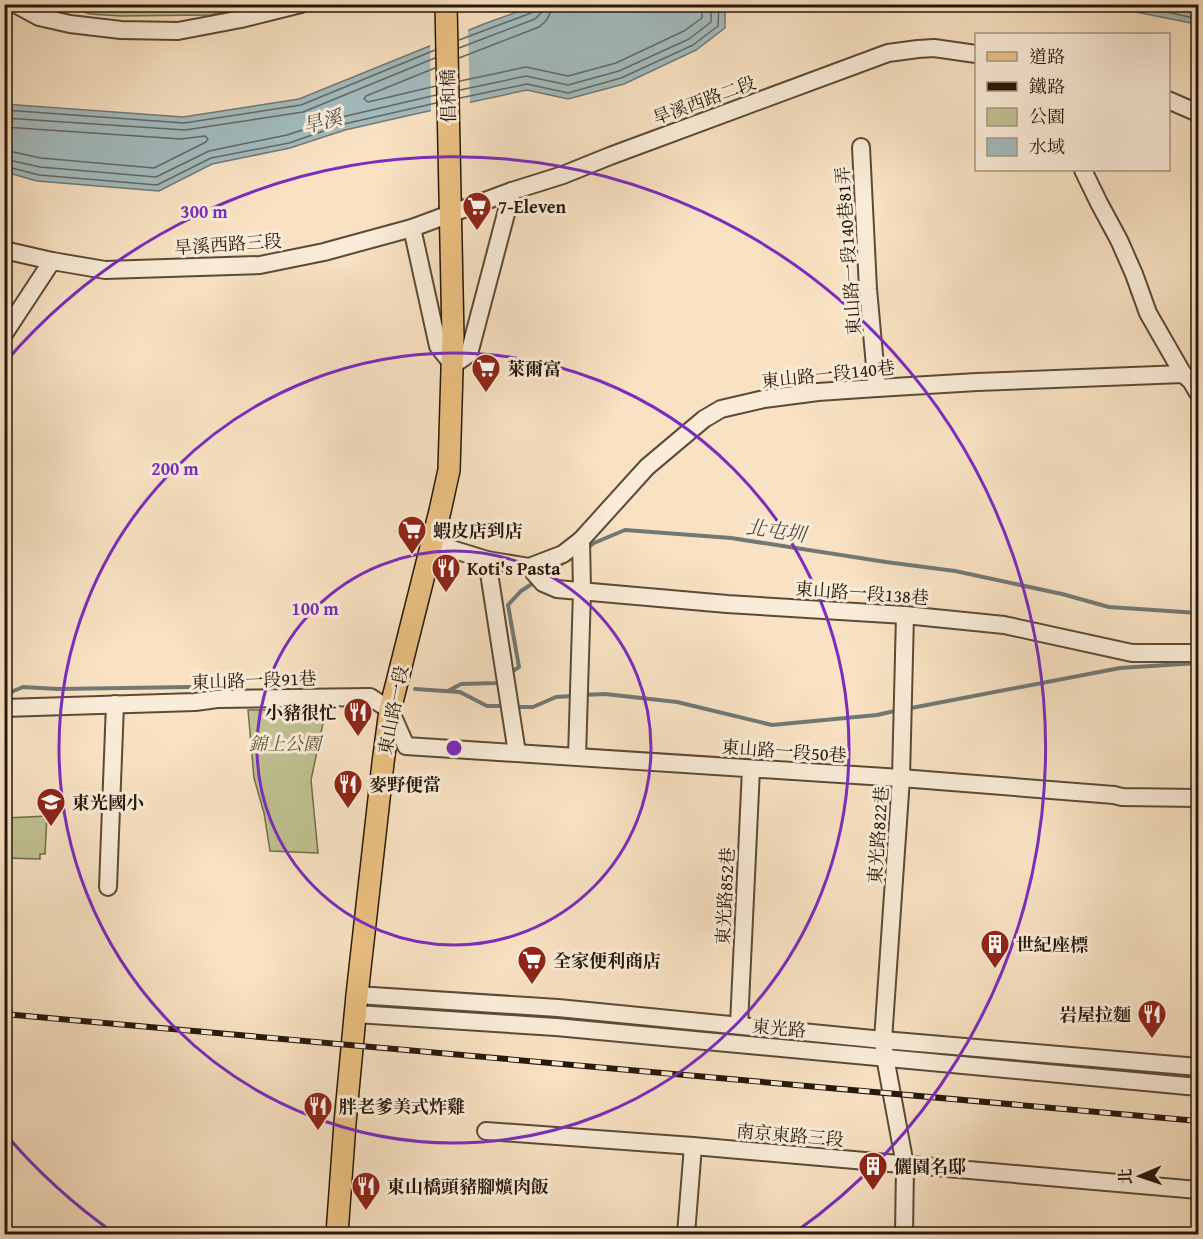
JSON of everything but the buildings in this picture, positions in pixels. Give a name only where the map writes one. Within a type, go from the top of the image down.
[{"type":"main road","name":"倡和橋","points":[[446,4],[450,188]]},
{"type":"main road","name":"東山路一段","points":[[337,1234],[346,1112],[378,799],[390,710],[449,470],[453,364],[450,188]]},
{"type":"street","points":[[15,4],[39,16],[70,24],[121,30],[167,31],[241,19],[301,4]]},
{"type":"street","name":"旱溪西路二段","points":[[450,214],[563,175],[888,53],[933,48],[975,54]]},
{"type":"street","points":[[1170,101],[1198,113]]},
{"type":"street","name":"東山路一段140巷81弄","points":[[861,147],[868,289],[877,388]]},
{"type":"street","points":[[1083,171],[1119,240],[1148,313],[1183,374],[1191,381],[1198,393]]},
{"type":"street","points":[[412,228],[438,346],[453,364],[469,354],[512,191]]},
{"type":"street","name":"旱溪西路三段","points":[[4,250],[105,270],[260,265],[324,252],[412,228],[450,214]]},
{"type":"street","points":[[4,334],[52,261]]},
{"type":"street","name":"東山路一段140巷","points":[[529,567],[563,554],[582,540],[647,467],[704,419],[722,409],[764,399],[818,392],[977,382],[1183,374]]},
{"type":"street","points":[[577,757],[582,540]]},
{"type":"street","points":[[432,543],[488,560],[529,567]]},
{"type":"street","points":[[488,560],[517,753]]},
{"type":"street","name":"東山路一段138巷","points":[[529,567],[543,583],[557,588],[727,604],[905,615],[1004,625],[1132,653],[1198,653]]},
{"type":"street","name":"東光路822巷","points":[[904,1234],[904,1165],[883,1040],[901,778],[905,615]]},
{"type":"street","name":"東山路一段91巷","points":[[4,708],[195,702],[247,698],[370,697],[390,710]]},
{"type":"street","points":[[108,887],[115,704]]},
{"type":"street","name":"東山路一段50巷","points":[[390,710],[406,746],[901,778],[1122,797],[1198,798]]},
{"type":"street","name":"東光路852巷","points":[[739,1025],[751,769]]},
{"type":"street","name":"東光路","points":[[357,1004],[506,1004],[1198,1067]]},
{"type":"street","name":"東光路","points":[[357,1004],[556,1027],[1198,1087]]},
{"type":"street","name":"南京東路三段","points":[[486,1131],[693,1146],[1198,1190]]},
{"type":"street","points":[[686,1234],[693,1146]]},
{"type":"green space","points":[[82,4],[264,5],[210,15],[120,16],[90,14],[84,12]]},
{"type":"green space","name":"錦上公園","points":[[326,709],[311,780],[318,853],[270,851],[264,813],[254,778],[248,710]]},
{"type":"green space","points":[[47,816],[45,854],[40,854],[40,859],[5,858],[5,818]]},
{"type":"water","name":"旱溪","points":[[536,5],[725,5],[725,28],[696,50],[624,84],[568,99],[527,90],[345,130],[290,148],[212,164],[159,191],[37,181],[5,172],[4,104],[183,117],[299,99]]},
{"type":"water","points":[[1101,5],[1198,5],[1198,26],[1191,23]]},
{"type":"pier","points":[[468,27],[470,105],[431,113],[430,42]]},
{"type":"waterway","name":"北屯圳","points":[[586,549],[594,543],[625,530],[731,538],[955,571],[1062,594],[1109,607],[1198,613]]},
{"type":"waterway","name":"北屯圳","points":[[543,576],[577,554]]},
{"type":"waterway","name":"北屯圳","points":[[510,673],[519,667],[508,605],[521,591],[535,582]]},
{"type":"waterway","name":"北屯圳","points":[[906,709],[1120,668],[1198,663]]},
{"type":"waterway","name":"北屯圳","points":[[448,691],[461,684],[497,683],[501,679]]},
{"type":"waterway","points":[[4,695],[23,687],[58,689],[190,687]]},
{"type":"waterway","name":"北屯圳","points":[[415,689],[460,692],[487,706],[506,706]]},
{"type":"waterway","name":"北屯圳","points":[[583,695],[605,694],[677,702],[772,725],[877,715],[899,710]]},
{"type":"waterway","name":"北屯圳","points":[[514,707],[533,707],[556,697],[573,696]]},
{"type":"railway","points":[[4,1014],[1198,1121]]},
{"type":"place","name":"7-Eleven","points":[[477,232]]},
{"type":"place","name":"萊爾富","points":[[486,394]]},
{"type":"place","name":"蝦皮店到店","points":[[412,556]]},
{"type":"place","name":"Koti's Pasta","points":[[446,594]]},
{"type":"place","name":"小豬很忙","points":[[358,738]]},
{"type":"place","name":"麥野便當","points":[[348,810]]},
{"type":"place","name":"東光國小","points":[[51,828]]},
{"type":"place","name":"世紀座標","points":[[995,970]]},
{"type":"place","name":"全家便利商店","points":[[532,986]]},
{"type":"place","name":"岩屋拉麵","points":[[1152,1040]]},
{"type":"place","name":"胖老爹美式炸雞","points":[[318,1132]]},
{"type":"place","name":"儷園名邸","points":[[873,1192]]},
{"type":"place","name":"東山橋頭豬腳爌肉飯","points":[[366,1212]]}]
